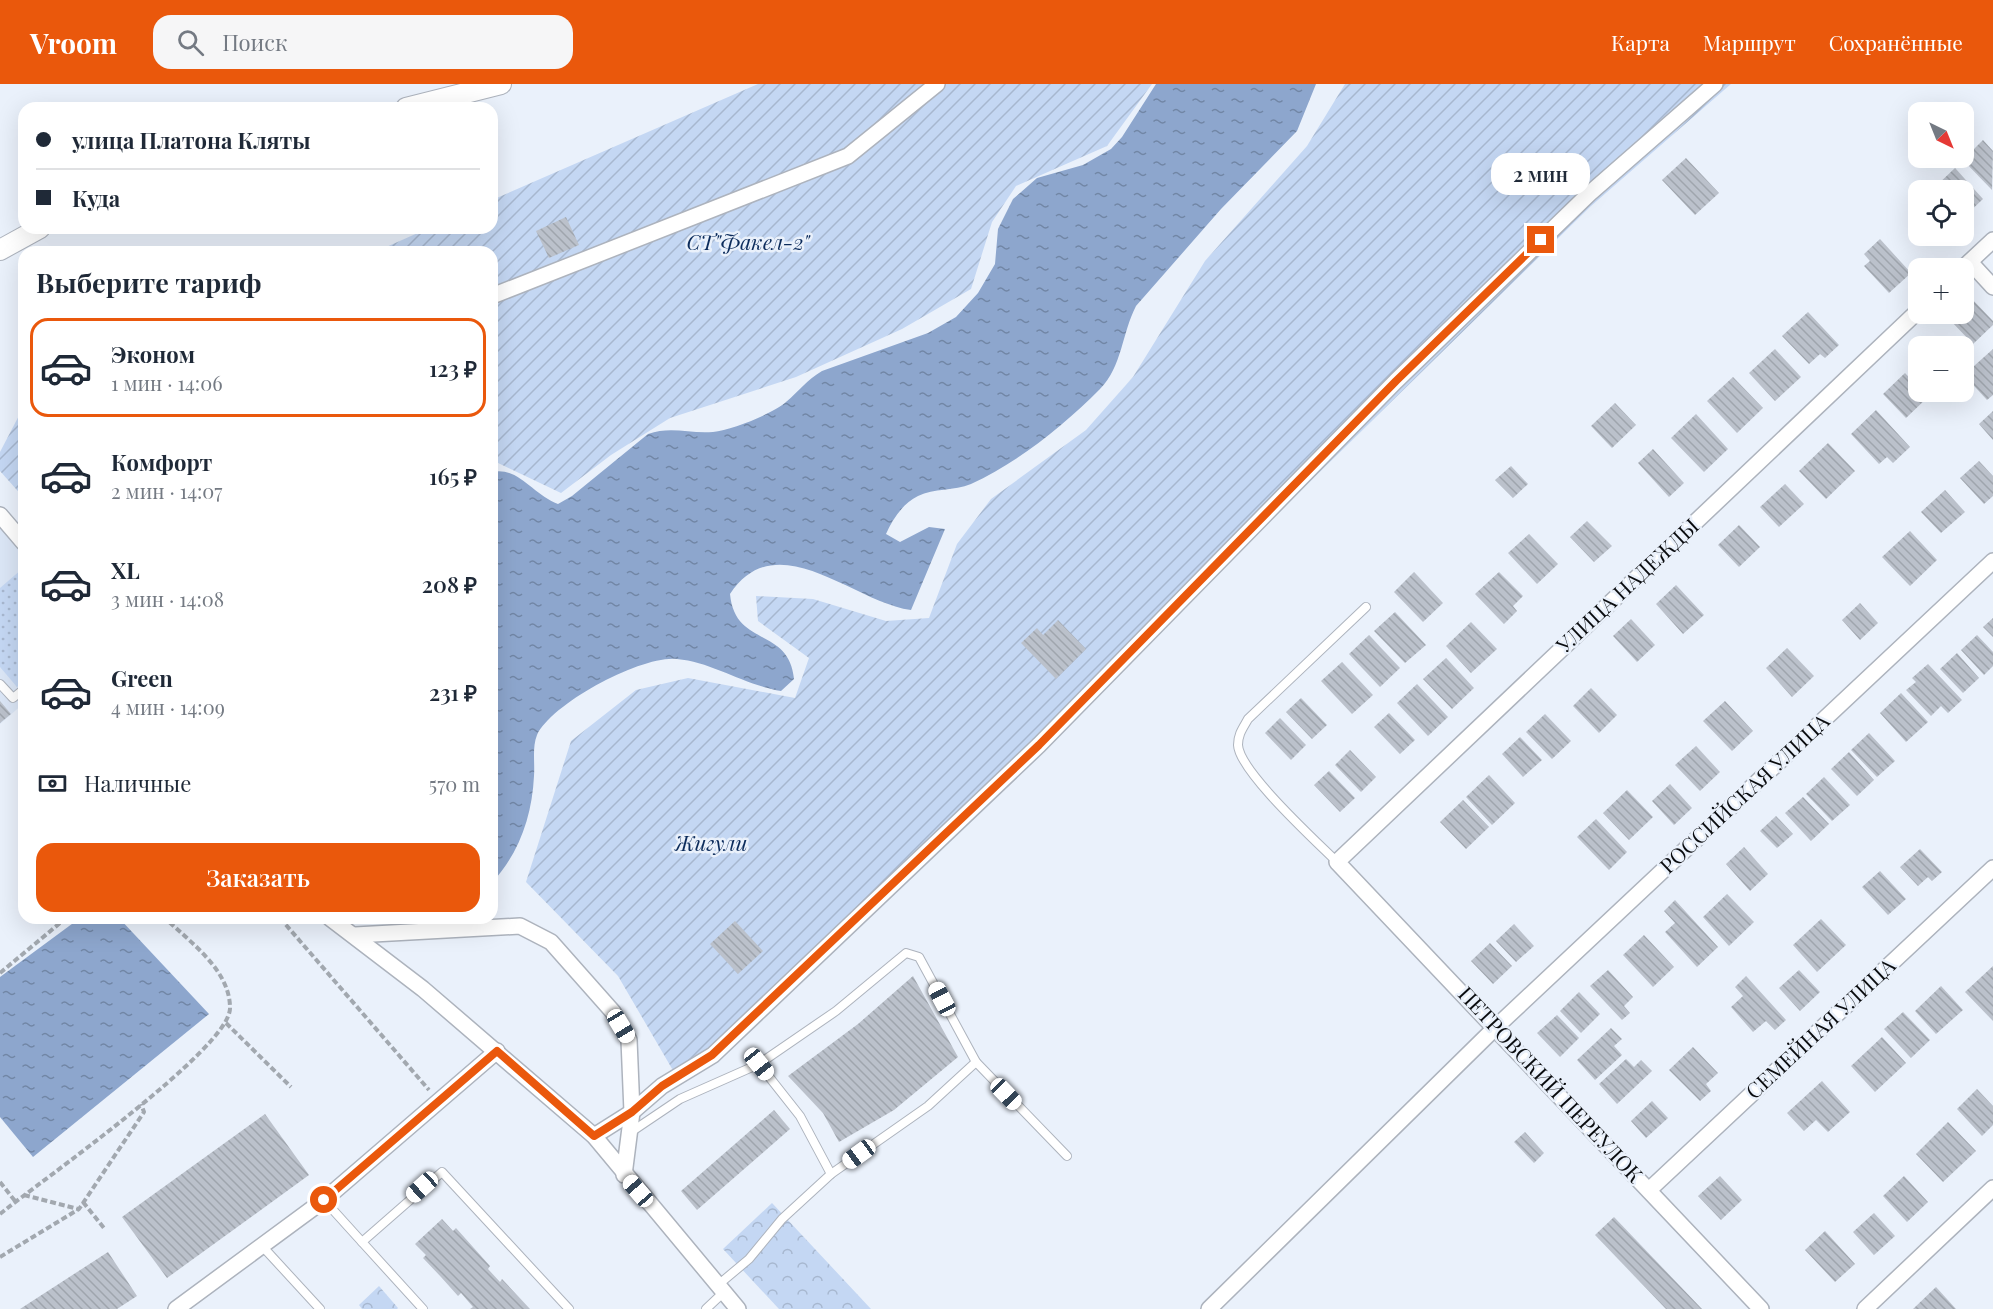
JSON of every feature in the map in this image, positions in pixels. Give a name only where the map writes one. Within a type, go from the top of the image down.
[{"type":"street","points":[[430,102],[501,84]]},
{"type":"street","points":[[498,294],[848,156],[937,84]]},
{"type":"street","points":[[594,1136],[632,1112],[662,1086],[712,1055],[1030,754],[1396,381],[1589,194],[1715,84]]},
{"type":"street","points":[[0,250],[29,234]]},
{"type":"street","points":[[1974,258],[1993,240]]},
{"type":"street","points":[[1974,272],[1993,287]]},
{"type":"street","name":"УЛИЦА НАДЕЖДЫ","points":[[1337,862],[1908,320]]},
{"type":"street","points":[[0,515],[18,536]]},
{"type":"street","name":"РОССИЙСКАЯ УЛИЦА","points":[[1209,1309],[1496,1027],[1993,561]]},
{"type":"street","name":"ПЕТРОВСКИЙ ПЕРЕУЛОК","points":[[1337,862],[1496,1027],[1761,1309]]},
{"type":"street","name":"СЕМЕЙНАЯ УЛИЦА","points":[[1650,1190],[1993,868]]},
{"type":"street","points":[[339,924],[497,1051],[594,1136],[624,1175],[738,1309]]},
{"type":"street","points":[[355,935],[520,926],[551,942],[613,1012],[629,1040],[632,1112],[624,1175]]},
{"type":"street","points":[[176,1309],[324,1200],[497,1051]]},
{"type":"street","points":[[1864,1309],[1993,1188]]},
{"type":"lane","points":[[1337,862],[1255,777],[1242,760],[1238,746],[1239,733],[1248,719],[1366,607]]},
{"type":"lane","points":[[0,684],[13,698],[18,694]]},
{"type":"lane","points":[[631,1132],[680,1099],[759,1064],[836,1011],[906,953],[919,957],[976,1062],[1067,1156]]},
{"type":"lane","points":[[706,1309],[782,1219],[831,1174],[928,1106],[976,1062]]},
{"type":"lane","points":[[759,1064],[800,1116],[831,1174]]},
{"type":"lane","points":[[362,1242],[442,1172],[569,1309]]},
{"type":"lane","points":[[324,1200],[423,1309]]},
{"type":"lane","points":[[263,1246],[320,1309]]},
{"type":"path","points":[[0,973],[59,924]]},
{"type":"path","points":[[0,1214],[189,1066],[226,1023],[231,1012],[230,996],[217,969],[171,924]]},
{"type":"path","points":[[285,924],[439,1102]]},
{"type":"path","points":[[226,1023],[291,1087]]},
{"type":"path","points":[[0,1257],[79,1209],[144,1112],[141,1104]]},
{"type":"path","points":[[0,1182],[15,1201]]},
{"type":"path","points":[[24,1194],[79,1209]]},
{"type":"path","points":[[84,1202],[104,1228]]},
{"type":"shaded area","points":[[0,519],[18,539],[18,708],[0,724]]},
{"type":"green space","name":"СТ\"Факел-2\"","points":[[758,84],[1152,84],[1107,146],[1016,186],[992,222],[971,289],[902,329],[796,377],[670,418],[611,455],[561,493],[498,463],[498,246],[388,246],[416,234],[498,234],[498,197]]},
{"type":"green space","name":"Жигули","points":[[1345,84],[1731,84],[1591,206],[720,1060],[678,1079],[618,976],[526,882],[571,741],[636,690],[688,678],[795,698],[809,658],[758,621],[756,596],[813,599],[886,621],[929,618],[957,544],[991,499],[1086,430],[1133,377],[1205,261],[1307,146]]},
{"type":"green space","points":[[18,418],[18,491],[0,471],[0,452]]},
{"type":"green space","points":[[18,572],[17,687],[0,667],[0,588]]},
{"type":"green space","points":[[772,1203],[871,1309],[779,1309],[723,1249]]},
{"type":"green space","points":[[379,1286],[397,1309],[362,1309],[359,1305]]},
{"type":"water","points":[[1156,84],[1316,84],[1297,131],[1221,209],[1136,306],[1113,371],[1100,389],[1056,430],[1006,465],[971,484],[918,496],[899,512],[886,534],[900,542],[929,527],[945,529],[911,610],[888,604],[816,572],[793,566],[770,565],[749,574],[730,594],[734,611],[741,623],[783,651],[790,662],[794,679],[781,691],[754,684],[703,664],[677,659],[662,660],[621,673],[579,696],[546,722],[537,735],[534,750],[533,791],[527,820],[517,847],[498,875],[498,471],[518,477],[558,504],[572,496],[648,434],[673,430],[713,432],[741,425],[780,407],[822,371],[928,333],[956,317],[978,293],[995,264],[998,229],[1013,199],[1037,178],[1083,165],[1111,149],[1122,137]]},
{"type":"water","points":[[72,924],[125,924],[209,1014],[33,1157],[0,1117],[0,977]]},
{"type":"building","points":[[1983,140],[1993,151],[1992,190],[1971,168],[1974,168],[1974,149]]},
{"type":"building","points":[[1686,158],[1719,193],[1695,215],[1662,180]]},
{"type":"building","points":[[1955,168],[1966,180],[1942,180]]},
{"type":"building","points":[[1974,189],[1983,199],[1974,208]]},
{"type":"building","points":[[566,217],[579,245],[549,258],[536,231]]},
{"type":"building","points":[[1880,239],[1908,270],[1908,276],[1889,293],[1864,266],[1870,261],[1864,254]]},
{"type":"building","points":[[1974,301],[1993,321],[1993,325],[1974,343],[1974,336],[1965,336],[1954,324],[1974,324]]},
{"type":"building","points":[[1808,312],[1839,345],[1825,358],[1820,354],[1809,364],[1782,336]]},
{"type":"building","points":[[1775,349],[1801,377],[1775,401],[1749,373]]},
{"type":"building","points":[[1993,349],[1993,395],[1987,400],[1974,386],[1974,366]]},
{"type":"building","points":[[1905,373],[1908,376],[1908,402],[1923,402],[1906,418],[1883,394]]},
{"type":"building","points":[[1733,377],[1763,408],[1737,433],[1707,401]]},
{"type":"building","points":[[1615,403],[1636,425],[1612,448],[1591,426]]},
{"type":"building","points":[[1876,410],[1910,447],[1893,463],[1887,457],[1879,464],[1851,434]]},
{"type":"building","points":[[1993,411],[1993,440],[1979,424]]},
{"type":"building","points":[[1696,414],[1728,449],[1704,472],[1671,438]]},
{"type":"building","points":[[1828,443],[1855,471],[1826,499],[1799,471]]},
{"type":"building","points":[[1653,449],[1684,483],[1669,497],[1638,463]]},
{"type":"building","points":[[1979,461],[1993,476],[1993,496],[1984,504],[1960,478]]},
{"type":"building","points":[[1511,466],[1528,484],[1513,498],[1495,480]]},
{"type":"building","points":[[1785,484],[1804,504],[1779,527],[1760,507]]},
{"type":"building","points":[[1945,490],[1965,512],[1941,533],[1921,512]]},
{"type":"building","points":[[1587,521],[1612,546],[1594,562],[1570,537]]},
{"type":"building","points":[[1739,525],[1760,547],[1739,567],[1718,545]]},
{"type":"building","points":[[1910,531],[1937,560],[1910,586],[1882,557]]},
{"type":"building","points":[[1529,534],[1558,564],[1537,584],[1508,553]]},
{"type":"building","points":[[1414,572],[1443,603],[1423,622],[1394,592]]},
{"type":"building","points":[[1499,572],[1523,596],[1513,606],[1517,611],[1504,624],[1475,594]]},
{"type":"building","points":[[1676,585],[1704,615],[1683,634],[1656,604]]},
{"type":"building","points":[[1860,603],[1878,623],[1860,640],[1842,620]]},
{"type":"building","points":[[1395,612],[1426,645],[1405,663],[1374,631]]},
{"type":"building","points":[[1993,618],[1993,637],[1983,627]]},
{"type":"building","points":[[1631,619],[1655,645],[1637,662],[1613,636]]},
{"type":"building","points":[[1058,620],[1086,649],[1056,679],[1021,643],[1037,628],[1043,635]]},
{"type":"building","points":[[1471,622],[1497,649],[1471,673],[1446,646]]},
{"type":"building","points":[[1369,635],[1400,668],[1380,687],[1349,654]]},
{"type":"building","points":[[1977,635],[1993,652],[1993,666],[1984,675],[1961,650]]},
{"type":"building","points":[[1787,648],[1814,676],[1792,697],[1766,668]]},
{"type":"building","points":[[1957,653],[1979,678],[1963,693],[1940,669]]},
{"type":"building","points":[[1446,658],[1474,688],[1452,709],[1423,679]]},
{"type":"building","points":[[1342,662],[1373,695],[1352,714],[1321,681]]},
{"type":"building","points":[[1928,664],[1962,700],[1948,713],[1941,706],[1931,716],[1906,690],[1916,682],[1912,678]]},
{"type":"building","points":[[1417,684],[1448,717],[1428,736],[1397,703]]},
{"type":"building","points":[[1591,688],[1617,715],[1599,733],[1573,706]]},
{"type":"building","points":[[1901,693],[1928,722],[1906,742],[1880,713]]},
{"type":"building","points":[[1301,698],[1327,725],[1312,739],[1286,712]]},
{"type":"building","points":[[0,701],[11,714],[0,723]]},
{"type":"building","points":[[1725,701],[1753,731],[1732,751],[1703,721]]},
{"type":"building","points":[[1389,713],[1415,740],[1400,754],[1374,727]]},
{"type":"building","points":[[1545,714],[1571,741],[1552,759],[1526,732]]},
{"type":"building","points":[[1280,718],[1306,745],[1291,760],[1265,733]]},
{"type":"building","points":[[1869,733],[1895,761],[1877,777],[1851,750]]},
{"type":"building","points":[[1520,737],[1542,760],[1523,777],[1502,754]]},
{"type":"building","points":[[1696,746],[1720,772],[1700,791],[1675,765]]},
{"type":"building","points":[[1350,750],[1376,777],[1361,792],[1335,765]]},
{"type":"building","points":[[1849,752],[1874,780],[1857,796],[1831,769]]},
{"type":"building","points":[[1329,771],[1355,798],[1340,812],[1314,785]]},
{"type":"building","points":[[1489,775],[1515,803],[1492,825],[1466,797]]},
{"type":"building","points":[[1824,777],[1850,805],[1832,821],[1806,794]]},
{"type":"building","points":[[1670,784],[1692,808],[1674,825],[1652,801]]},
{"type":"building","points":[[1627,790],[1653,817],[1629,840],[1603,813]]},
{"type":"building","points":[[1803,797],[1829,824],[1811,841],[1785,813]]},
{"type":"building","points":[[1463,800],[1489,827],[1466,849],[1440,822]]},
{"type":"building","points":[[1776,816],[1793,834],[1777,848],[1760,831]]},
{"type":"building","points":[[1596,819],[1627,852],[1609,870],[1577,837]]},
{"type":"building","points":[[1744,847],[1768,874],[1750,891],[1726,864]]},
{"type":"building","points":[[1920,849],[1942,872],[1932,881],[1928,877],[1918,886],[1900,867]]},
{"type":"building","points":[[1880,871],[1906,899],[1888,915],[1862,887]]},
{"type":"building","points":[[1727,894],[1754,922],[1729,946],[1703,917]]},
{"type":"building","points":[[1675,900],[1718,947],[1697,967],[1665,932],[1675,923],[1664,911]]},
{"type":"building","points":[[1821,919],[1846,945],[1817,972],[1793,945]]},
{"type":"building","points":[[735,921],[763,951],[738,974],[710,944]]},
{"type":"building","points":[[1514,924],[1534,946],[1516,962],[1496,941]]},
{"type":"building","points":[[1644,935],[1674,967],[1653,987],[1623,955]]},
{"type":"building","points":[[1490,943],[1512,966],[1493,984],[1471,961]]},
{"type":"building","points":[[1993,966],[1993,1021],[1965,992]]},
{"type":"building","points":[[1608,970],[1633,997],[1624,1006],[1630,1013],[1622,1020],[1590,986]]},
{"type":"building","points":[[1799,970],[1820,992],[1800,1011],[1779,988]]},
{"type":"building","points":[[913,976],[958,1057],[894,1110],[839,1142],[823,1113],[788,1076],[858,1024]]},
{"type":"building","points":[[1746,976],[1786,1020],[1775,1030],[1766,1021],[1753,1032],[1731,1007],[1743,996],[1735,987]]},
{"type":"building","points":[[1941,986],[1963,1010],[1936,1034],[1915,1011]]},
{"type":"building","points":[[1579,992],[1600,1014],[1581,1033],[1560,1011]]},
{"type":"building","points":[[1903,1012],[1930,1040],[1911,1058],[1884,1029]]},
{"type":"building","points":[[1557,1015],[1579,1038],[1560,1057],[1537,1033]]},
{"type":"building","points":[[1611,1028],[1622,1039],[1614,1046],[1622,1055],[1595,1080],[1577,1060]]},
{"type":"building","points":[[1882,1037],[1906,1063],[1875,1092],[1851,1066]]},
{"type":"building","points":[[1693,1047],[1718,1073],[1706,1084],[1711,1091],[1700,1101],[1669,1070]]},
{"type":"building","points":[[1626,1059],[1634,1067],[1641,1060],[1652,1071],[1617,1104],[1599,1084]]},
{"type":"building","points":[[1822,1081],[1850,1112],[1828,1132],[1816,1120],[1804,1131],[1787,1113]]},
{"type":"building","points":[[1977,1089],[1993,1106],[1993,1125],[1982,1136],[1957,1109]]},
{"type":"building","points":[[1652,1101],[1668,1118],[1646,1138],[1631,1121]]},
{"type":"building","points":[[774,1110],[790,1129],[697,1210],[681,1191]]},
{"type":"building","points":[[265,1114],[309,1175],[167,1278],[122,1217]]},
{"type":"building","points":[[1948,1122],[1976,1151],[1943,1182],[1916,1154]]},
{"type":"building","points":[[1525,1132],[1544,1153],[1534,1163],[1514,1142]]},
{"type":"building","points":[[1720,1176],[1742,1200],[1721,1220],[1698,1196]]},
{"type":"building","points":[[1904,1176],[1928,1202],[1907,1222],[1883,1196]]},
{"type":"building","points":[[1874,1213],[1895,1236],[1874,1255],[1853,1232]]},
{"type":"building","points":[[1614,1217],[1702,1309],[1666,1309],[1595,1235]]},
{"type":"building","points":[[442,1219],[453,1231],[456,1228],[490,1266],[488,1269],[500,1282],[502,1279],[530,1309],[470,1309],[473,1307],[461,1293],[458,1296],[423,1258],[426,1255],[415,1244]]},
{"type":"building","points":[[1825,1231],[1855,1264],[1835,1282],[1805,1250]]},
{"type":"building","points":[[108,1252],[137,1296],[117,1309],[20,1309]]},
{"type":"building","points":[[1936,1287],[1956,1309],[1913,1309]]},
{"type":"route","points":[[324,1200],[497,1051],[594,1136],[632,1112],[662,1086],[712,1055],[1039,745],[1396,381],[1541,240]]}]
